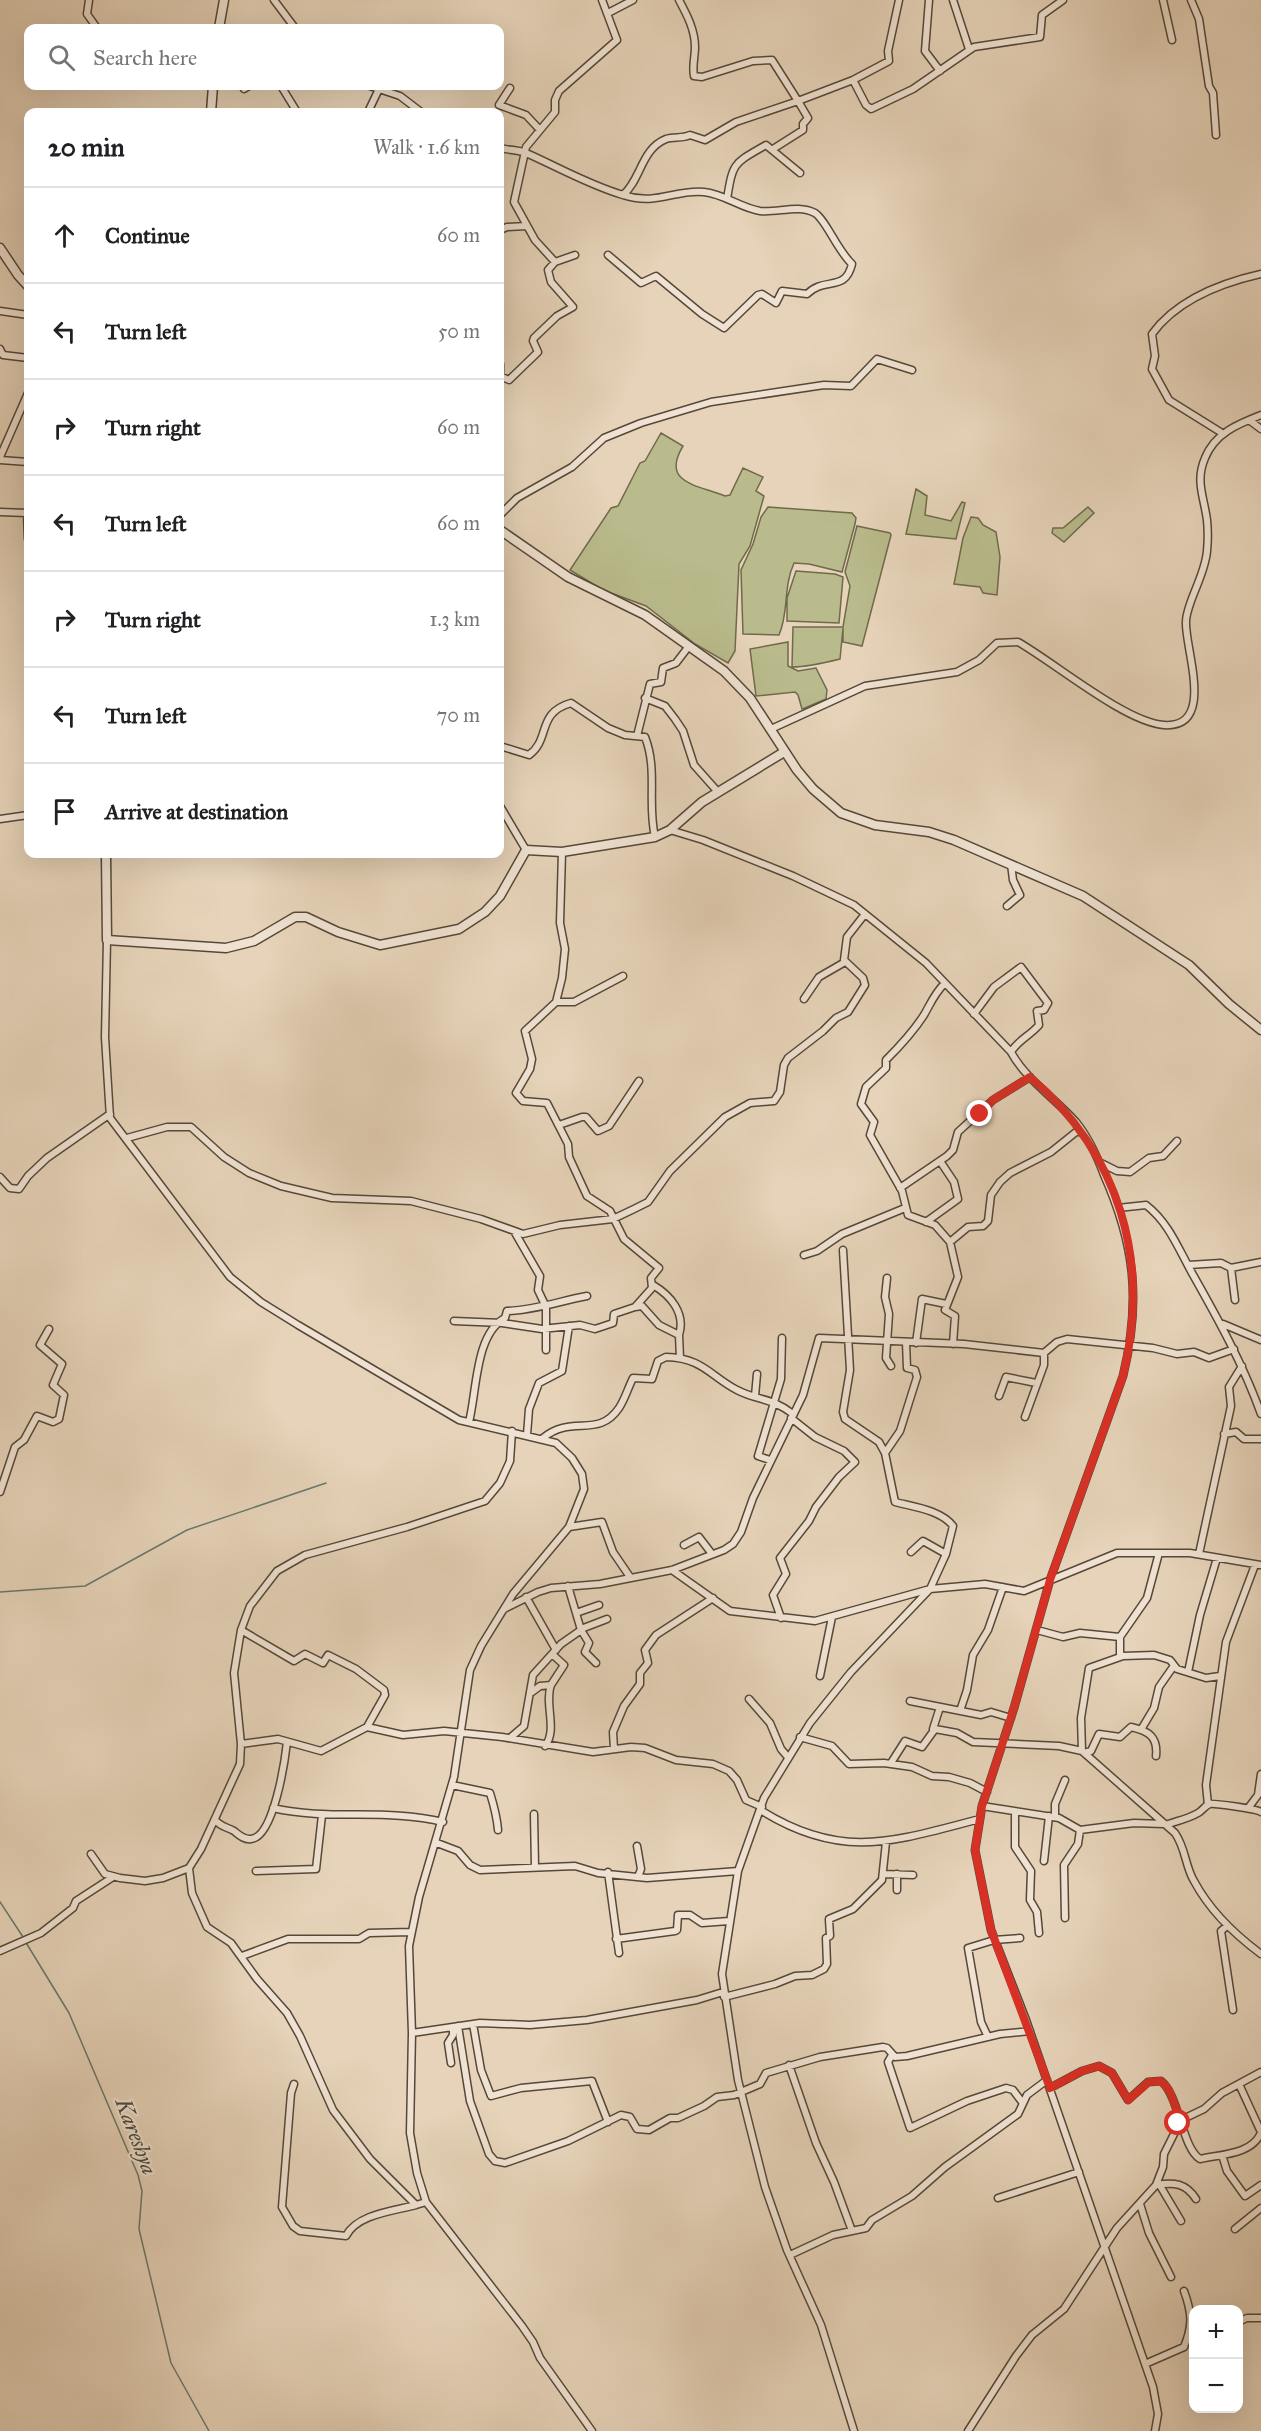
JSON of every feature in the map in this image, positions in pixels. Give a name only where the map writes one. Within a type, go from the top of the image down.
[{"type":"street","points":[[89,0],[87,14],[94,24]]},
{"type":"street","points":[[220,24],[224,0]]},
{"type":"street","points":[[274,0],[293,24]]},
{"type":"street","points":[[555,262],[535,240],[514,201],[525,152],[555,112],[555,100],[559,91],[617,40],[602,0]]},
{"type":"street","points":[[608,13],[633,0]]},
{"type":"street","points":[[679,0],[692,26],[695,46],[694,76],[702,77],[753,61],[772,60],[798,101],[808,118],[803,124],[803,130],[773,149]]},
{"type":"street","points":[[623,195],[629,190],[640,164],[667,138],[684,138],[690,135],[705,140],[736,122],[853,80],[889,61],[888,51],[899,0]]},
{"type":"street","points":[[929,0],[925,51],[940,71]]},
{"type":"street","points":[[952,0],[969,50]]},
{"type":"street","points":[[853,80],[866,105],[871,109],[913,89],[969,50],[995,43],[1040,37],[1042,15],[1063,0]]},
{"type":"street","points":[[1163,0],[1172,40]]},
{"type":"street","points":[[1191,0],[1198,19],[1209,86],[1213,93],[1216,135]]},
{"type":"street","points":[[510,88],[499,105],[526,114],[540,130]]},
{"type":"street","points":[[211,108],[213,90]]},
{"type":"street","points":[[283,90],[295,108]]},
{"type":"street","points":[[370,108],[379,90]]},
{"type":"street","points":[[382,90],[400,96],[416,108]]},
{"type":"street","points":[[727,199],[730,172],[735,165],[766,145],[801,173]]},
{"type":"street","points":[[504,149],[525,152],[559,170],[623,195],[658,200],[697,191],[760,210],[801,209],[814,213],[824,220],[837,248],[852,264],[850,275],[844,281],[817,285],[807,294],[782,291],[776,303],[762,294],[758,295],[724,328],[702,314],[657,276],[641,283],[608,255]]},
{"type":"street","points":[[504,228],[527,226]]},
{"type":"street","points":[[0,248],[24,282]]},
{"type":"street","points":[[504,377],[509,380],[538,352],[532,341],[534,338],[557,316],[573,307],[551,282],[548,270],[555,262],[575,255]]},
{"type":"street","points":[[1222,434],[1168,400],[1152,369],[1155,356],[1152,333],[1161,322],[1189,301],[1228,283],[1261,274]]},
{"type":"street","points":[[0,310],[24,314]]},
{"type":"street","points":[[0,349],[3,355],[24,358]]},
{"type":"street","points":[[504,511],[517,498],[572,467],[604,438],[641,423],[711,402],[824,385],[851,386],[877,359],[912,370]]},
{"type":"street","points":[[24,412],[0,458],[24,461]]},
{"type":"street","points":[[771,729],[865,686],[957,672],[978,660],[997,643],[1007,641],[1018,642],[1036,652],[1134,714],[1162,725],[1185,720],[1193,704],[1194,686],[1186,620],[1205,567],[1207,552],[1207,518],[1199,484],[1200,473],[1206,455],[1222,434],[1261,415]]},
{"type":"street","points":[[1249,420],[1261,429]]},
{"type":"street","points":[[0,512],[24,513]]},
{"type":"street","points":[[504,533],[568,577],[645,615],[740,685],[784,752],[813,789],[841,813],[875,825],[929,832],[1011,864],[1102,907],[1189,965],[1229,1004],[1261,1030]]},
{"type":"street","points":[[636,736],[651,682],[662,681],[663,668],[676,663],[689,646]]},
{"type":"street","points":[[645,698],[665,706],[683,730],[694,765],[718,792]]},
{"type":"street","points":[[504,747],[529,755],[539,746],[543,727],[549,716],[568,703],[608,728],[645,737],[653,769],[652,818],[655,837]]},
{"type":"street","points":[[526,850],[562,852],[655,837],[670,830],[718,792],[784,752]]},
{"type":"street","points":[[504,813],[526,850]]},
{"type":"street","points":[[0,819],[24,816]]},
{"type":"street","points":[[670,830],[703,840],[837,895],[865,914],[926,963],[1083,1132],[1099,1162],[1127,1232],[1135,1291],[1130,1347],[1115,1401],[1050,1580],[1011,1718],[982,1806],[975,1850],[994,1940],[1030,2031],[1145,2364],[1158,2414],[1155,2431]]},
{"type":"street","points":[[107,940],[226,948],[254,941],[295,916],[306,917],[338,932],[380,945],[459,929],[485,912],[500,896],[526,850]]},
{"type":"street","points":[[562,852],[560,924],[565,961],[556,1002],[525,1031],[532,1059],[527,1076],[516,1094],[524,1101],[547,1102],[568,1144],[569,1157],[587,1196],[610,1211],[624,1239],[656,1262],[659,1268],[651,1278],[653,1285],[667,1295],[678,1310],[680,1358]]},
{"type":"street","points":[[106,858],[105,1037],[110,1114],[212,1253],[243,1289],[298,1325],[355,1357],[438,1409],[459,1420],[543,1438],[564,1449],[582,1474],[584,1489],[569,1527],[525,1577],[502,1610],[470,1670],[453,1785],[411,1932],[408,1964],[412,2033],[410,2133],[426,2202],[528,2334],[540,2358],[592,2431]]},
{"type":"street","points":[[1007,906],[1020,897],[1013,880],[1011,864]]},
{"type":"street","points":[[845,962],[847,937],[865,914]]},
{"type":"street","points":[[804,999],[819,977],[845,962]]},
{"type":"street","points":[[127,1138],[167,1127],[191,1128],[224,1157],[249,1173],[281,1186],[332,1198],[411,1201],[481,1219],[524,1234],[560,1225],[613,1218],[648,1202],[670,1171],[725,1117],[750,1103],[774,1101],[780,1092],[784,1065],[788,1058],[836,1018],[848,1012],[865,985],[863,978],[845,962]]},
{"type":"street","points":[[974,1014],[994,987],[1021,967],[1048,1003],[1044,1010],[1037,1011],[1039,1025],[1036,1029],[1017,1043],[1011,1052]]},
{"type":"street","points":[[556,1002],[574,1002],[623,976]]},
{"type":"street","points":[[945,983],[935,993],[911,1031],[886,1060],[886,1068],[866,1087],[861,1107],[874,1122],[870,1135],[900,1188],[905,1208],[912,1218],[940,1228],[950,1242],[958,1276],[945,1310],[955,1316],[953,1344]]},
{"type":"street","points":[[900,1188],[953,1150],[958,1132],[993,1100],[1030,1077]]},
{"type":"street","points":[[559,1125],[586,1117],[598,1131],[609,1126],[639,1081]]},
{"type":"street","points":[[0,1177],[10,1188],[19,1189],[28,1176],[47,1158],[110,1114]]},
{"type":"street","points":[[950,1242],[968,1227],[983,1226],[988,1221],[991,1195],[1010,1173],[1051,1152],[1076,1132],[1083,1132]]},
{"type":"street","points":[[1099,1162],[1117,1172],[1130,1172],[1149,1158],[1163,1156],[1177,1141]]},
{"type":"street","points":[[926,1222],[958,1199],[954,1182],[940,1161]]},
{"type":"street","points":[[1118,1208],[1148,1206],[1166,1223],[1222,1324],[1261,1414]]},
{"type":"street","points":[[804,1255],[817,1251],[842,1234],[905,1208]]},
{"type":"street","points":[[514,1231],[539,1272],[538,1290],[546,1307],[546,1350]]},
{"type":"street","points":[[843,1250],[850,1339],[850,1370],[843,1412],[845,1419],[879,1442],[885,1453],[892,1498],[896,1502],[936,1514],[948,1520],[952,1526],[946,1554],[930,1589],[851,1672],[800,1737],[764,1798],[762,1809],[738,1871],[729,1921],[723,1994],[738,2080],[765,2187],[790,2255],[821,2325],[854,2431]]},
{"type":"street","points":[[1188,1265],[1221,1263],[1231,1268],[1261,1262]]},
{"type":"street","points":[[1231,1268],[1235,1300]]},
{"type":"street","points":[[886,1278],[885,1297],[889,1314],[886,1362],[891,1366]]},
{"type":"street","points":[[635,1307],[653,1285]]},
{"type":"street","points":[[469,1422],[481,1352],[495,1323],[505,1318],[507,1311],[546,1307],[556,1301],[587,1296]]},
{"type":"street","points":[[916,1343],[922,1299],[946,1304]]},
{"type":"street","points":[[454,1321],[545,1329],[569,1326],[595,1329],[609,1327],[613,1323],[615,1314],[642,1306],[658,1325],[679,1335]]},
{"type":"street","points":[[1222,1324],[1261,1340]]},
{"type":"street","points":[[527,1435],[529,1408],[539,1383],[553,1377],[563,1369],[569,1326]]},
{"type":"street","points":[[0,1492],[15,1447],[24,1440],[37,1416],[53,1422],[59,1419],[64,1395],[53,1385],[62,1364],[40,1345],[50,1329]]},
{"type":"street","points":[[770,1461],[758,1456],[781,1379],[782,1338]]},
{"type":"street","points":[[502,1610],[538,1592],[568,1586],[600,1584],[672,1570],[733,1544],[741,1532],[770,1461],[812,1372],[816,1341],[819,1338],[953,1344],[1044,1353],[1061,1339],[1153,1348],[1177,1354],[1194,1352],[1209,1358],[1234,1349]]},
{"type":"street","points":[[885,1453],[900,1431],[917,1377],[915,1370],[907,1368],[906,1342]]},
{"type":"street","points":[[1025,1418],[1044,1365],[1044,1353]]},
{"type":"street","points":[[543,1438],[556,1429],[569,1425],[593,1426],[602,1423],[618,1409],[633,1378],[649,1380],[662,1358],[680,1358],[702,1365],[739,1392],[776,1402],[815,1437],[844,1451],[855,1462],[839,1477],[816,1507],[810,1521],[780,1558],[786,1574],[773,1595],[781,1618]]},
{"type":"street","points":[[1199,1554],[1232,1406],[1229,1387],[1242,1366]]},
{"type":"street","points":[[755,1396],[757,1374]]},
{"type":"street","points":[[999,1396],[1006,1377],[1036,1383]]},
{"type":"street","points":[[91,1854],[105,1874],[113,1877],[144,1881],[177,1874],[189,1868],[215,1820],[240,1764],[241,1744],[234,1673],[241,1630],[249,1606],[277,1571],[305,1555],[407,1527],[485,1501],[492,1495],[510,1461],[512,1431]]},
{"type":"street","points":[[1224,1434],[1236,1432],[1244,1439],[1261,1439]]},
{"type":"street","points":[[569,1527],[602,1522],[614,1552],[630,1577]]},
{"type":"street","points":[[684,1545],[699,1537],[712,1554]]},
{"type":"street","points":[[911,1552],[923,1540],[946,1554]]},
{"type":"street","points":[[1123,1656],[1120,1654],[1120,1637],[1147,1598],[1159,1553]]},
{"type":"street","points":[[672,1570],[738,1614],[814,1621],[930,1589],[985,1584],[1024,1592],[1117,1554],[1199,1554],[1258,1565],[1226,1642],[1206,1785],[1208,1805]]},
{"type":"street","points":[[1188,1672],[1200,1615],[1217,1558]]},
{"type":"street","points":[[568,1586],[581,1630],[589,1643],[585,1652],[596,1663]]},
{"type":"street","points":[[960,1711],[967,1690],[973,1655],[988,1630],[1003,1587]]},
{"type":"street","points":[[526,1597],[554,1652],[564,1665],[551,1685],[550,1738],[546,1746]]},
{"type":"street","points":[[614,1749],[613,1732],[624,1706],[640,1684],[640,1673],[648,1663],[645,1650],[656,1635],[713,1598]]},
{"type":"street","points":[[576,1613],[599,1605]]},
{"type":"street","points":[[820,1676],[832,1617]]},
{"type":"street","points":[[510,1738],[524,1726],[532,1692],[530,1679],[554,1652],[581,1630],[607,1619]]},
{"type":"street","points":[[241,1630],[294,1660],[305,1654],[323,1663],[328,1655],[332,1656],[356,1669],[384,1690],[385,1695],[367,1727],[321,1751],[274,1739],[241,1744]]},
{"type":"street","points":[[1036,1630],[1063,1637],[1080,1633],[1120,1637]]},
{"type":"street","points":[[1220,1676],[1206,1678],[1173,1667],[1170,1660],[1154,1655],[1123,1656],[1089,1668],[1081,1718],[1083,1752],[1176,1833],[1185,1849],[1194,1882],[1227,1926],[1261,1954]]},
{"type":"street","points":[[1142,1728],[1154,1707],[1160,1687],[1173,1667]]},
{"type":"street","points":[[532,1692],[540,1686],[551,1685]]},
{"type":"street","points":[[749,1699],[770,1723],[781,1749],[787,1756]]},
{"type":"street","points":[[910,1701],[985,1716],[991,1712],[1011,1718]]},
{"type":"street","points":[[891,1763],[905,1741],[922,1747],[933,1729],[940,1707]]},
{"type":"street","points":[[933,1729],[957,1733],[973,1742],[1059,1746],[1083,1752],[1090,1751],[1099,1734],[1120,1737],[1131,1726],[1142,1728],[1151,1734],[1157,1744],[1156,1756]]},
{"type":"street","points":[[367,1727],[403,1735],[429,1731],[510,1738],[546,1746],[593,1752],[645,1748],[676,1760],[713,1764],[729,1771],[737,1780],[746,1800],[798,1832],[818,1837],[872,1844],[980,1819]]},
{"type":"street","points":[[800,1737],[832,1746],[854,1766],[891,1763],[912,1767],[932,1776],[949,1777],[987,1792]]},
{"type":"street","points":[[215,1820],[221,1826],[250,1839],[258,1836],[273,1808],[282,1778],[287,1742]]},
{"type":"street","points":[[1249,1808],[1258,1795],[1261,1774]]},
{"type":"street","points":[[1044,1861],[1043,1845],[1065,1780]]},
{"type":"street","points":[[453,1785],[490,1793],[498,1830]]},
{"type":"street","points":[[982,1806],[1015,1814],[1052,1817],[1080,1830],[1134,1823],[1165,1824],[1192,1816],[1208,1805],[1249,1808],[1261,1812]]},
{"type":"street","points":[[273,1808],[322,1815],[382,1814],[443,1822]]},
{"type":"street","points":[[534,1814],[535,1867]]},
{"type":"street","points":[[1015,1814],[1015,1847],[1031,1871],[1030,1900],[1037,1912],[1038,1933]]},
{"type":"street","points":[[256,1871],[316,1869],[322,1815]]},
{"type":"street","points":[[1065,1917],[1064,1865],[1078,1844],[1080,1830]]},
{"type":"street","points":[[412,2033],[473,2024],[530,2025],[587,2020],[697,2000],[795,1976],[812,1975],[824,1969],[827,1964],[826,1938],[830,1936],[829,1919],[853,1909],[882,1880],[886,1842]]},
{"type":"street","points":[[437,1843],[458,1851],[470,1865],[480,1870],[576,1866],[598,1872],[647,1878],[738,1871]]},
{"type":"street","points":[[637,1846],[641,1869],[639,1877]]},
{"type":"street","points":[[189,1868],[192,1893],[203,1921],[212,1931],[225,1937],[293,2021],[333,2110],[370,2159],[416,2205]]},
{"type":"street","points":[[608,1872],[619,1953]]},
{"type":"street","points":[[883,1874],[913,1875]]},
{"type":"street","points":[[897,1874],[897,1890]]},
{"type":"street","points":[[0,1951],[41,1933],[73,1908],[76,1901],[113,1877]]},
{"type":"street","points":[[616,1939],[675,1931],[678,1915],[690,1915],[702,1923],[729,1921]]},
{"type":"street","points":[[1227,1926],[1221,1932],[1233,2010]]},
{"type":"street","points":[[242,1956],[288,1939],[358,1939],[369,1933],[411,1932]]},
{"type":"street","points":[[988,2037],[981,2022],[968,1948],[994,1940],[1020,1938]]},
{"type":"street","points":[[473,2024],[481,2070],[491,2096],[521,2088],[592,2081],[608,2122]]},
{"type":"street","points":[[452,2062],[448,2043],[456,2026]]},
{"type":"street","points":[[456,2026],[470,2101],[489,2154],[495,2160],[505,2163],[522,2159],[593,2131],[621,2115],[627,2115],[637,2129],[649,2130],[670,2118],[678,2118],[704,2106],[717,2097],[760,2084],[766,2073],[789,2065],[883,2047],[887,2048],[892,2055]]},
{"type":"street","points":[[892,2055],[907,2056],[988,2037],[1030,2031]]},
{"type":"street","points":[[892,2055],[888,2062],[910,2128],[967,2101],[1006,2088],[1013,2090],[1022,2102]]},
{"type":"street","points":[[789,2065],[816,2143],[834,2182],[852,2231]]},
{"type":"street","points":[[1050,2088],[1082,2071],[1099,2066],[1112,2073],[1128,2100],[1149,2082],[1164,2083],[1197,2158],[1222,2155],[1248,2147],[1261,2132],[1239,2084]]},
{"type":"street","points":[[968,2431],[1032,2335],[1064,2308],[1122,2221],[1158,2184],[1164,2154],[1181,2120],[1204,2109],[1239,2084],[1261,2072]]},
{"type":"street","points":[[790,2255],[833,2235],[866,2228],[872,2220],[912,2196],[945,2167],[1018,2114],[1027,2095],[1047,2080]]},
{"type":"street","points":[[294,2084],[291,2092],[286,2178],[281,2202],[293,2226],[306,2233],[346,2236],[352,2225],[362,2220],[426,2202]]},
{"type":"street","points":[[1222,2155],[1227,2171],[1245,2196],[1261,2185]]},
{"type":"street","points":[[998,2198],[1079,2172]]},
{"type":"street","points":[[1158,2184],[1171,2182],[1182,2185],[1196,2199]]},
{"type":"street","points":[[1158,2184],[1181,2221]]},
{"type":"street","points":[[1140,2204],[1149,2233],[1172,2277]]},
{"type":"street","points":[[1235,2229],[1261,2208]]},
{"type":"street","points":[[1184,2291],[1189,2305]]},
{"type":"street","points":[[1243,2320],[1261,2318]]},
{"type":"street","points":[[1145,2364],[1184,2347],[1189,2336]]},
{"type":"green space","points":[[661,433],[683,446],[676,468],[679,476],[694,485],[725,496],[730,495],[743,468],[763,477],[756,491],[764,496],[750,546],[739,564],[735,651],[728,663],[695,644],[646,606],[603,590],[570,570],[611,508],[618,506],[640,463],[645,461]]},
{"type":"green space","points":[[916,489],[927,496],[925,515],[951,521],[962,502],[965,503],[956,539],[906,534]]},
{"type":"green space","points":[[768,507],[852,513],[856,518],[842,572],[794,563],[788,581],[784,618],[779,635],[743,634],[741,570],[753,544],[761,517]]},
{"type":"green space","points":[[1088,507],[1094,513],[1064,542],[1052,533],[1053,528],[1063,528]]},
{"type":"green space","points":[[971,517],[978,518],[983,525],[996,532],[1000,557],[997,595],[983,593],[980,587],[954,584],[963,538]]},
{"type":"green space","points":[[857,526],[891,535],[862,646],[843,642],[843,628],[840,659],[810,666],[792,667],[793,627],[843,627],[850,586],[845,572]]},
{"type":"green space","points":[[796,571],[835,574],[843,577],[839,623],[787,621],[787,598]]},
{"type":"green space","points":[[788,642],[788,666],[798,671],[816,668],[827,690],[826,699],[802,709],[795,692],[756,696],[750,649]]},
{"type":"waterway","points":[[0,1592],[85,1586],[187,1530],[326,1483]]},
{"type":"waterway","name":"Kareshya","points":[[0,1902],[23,1937]]},
{"type":"waterway","name":"Kareshya","points":[[25,1941],[69,2013],[138,2175],[142,2191],[139,2229],[171,2363],[209,2431]]},
{"type":"route","points":[[980,1114],[993,1100],[1030,1077],[1045,1089],[1077,1124],[1094,1150],[1127,1232],[1135,1291],[1130,1347],[1123,1376],[1050,1580],[1014,1708],[982,1806],[975,1850],[977,1868],[998,1953],[1026,2020],[1050,2088],[1082,2071],[1099,2066],[1105,2067],[1112,2073],[1128,2100],[1149,2082],[1161,2081],[1169,2090],[1177,2116],[1181,2120],[1178,2123]]}]
